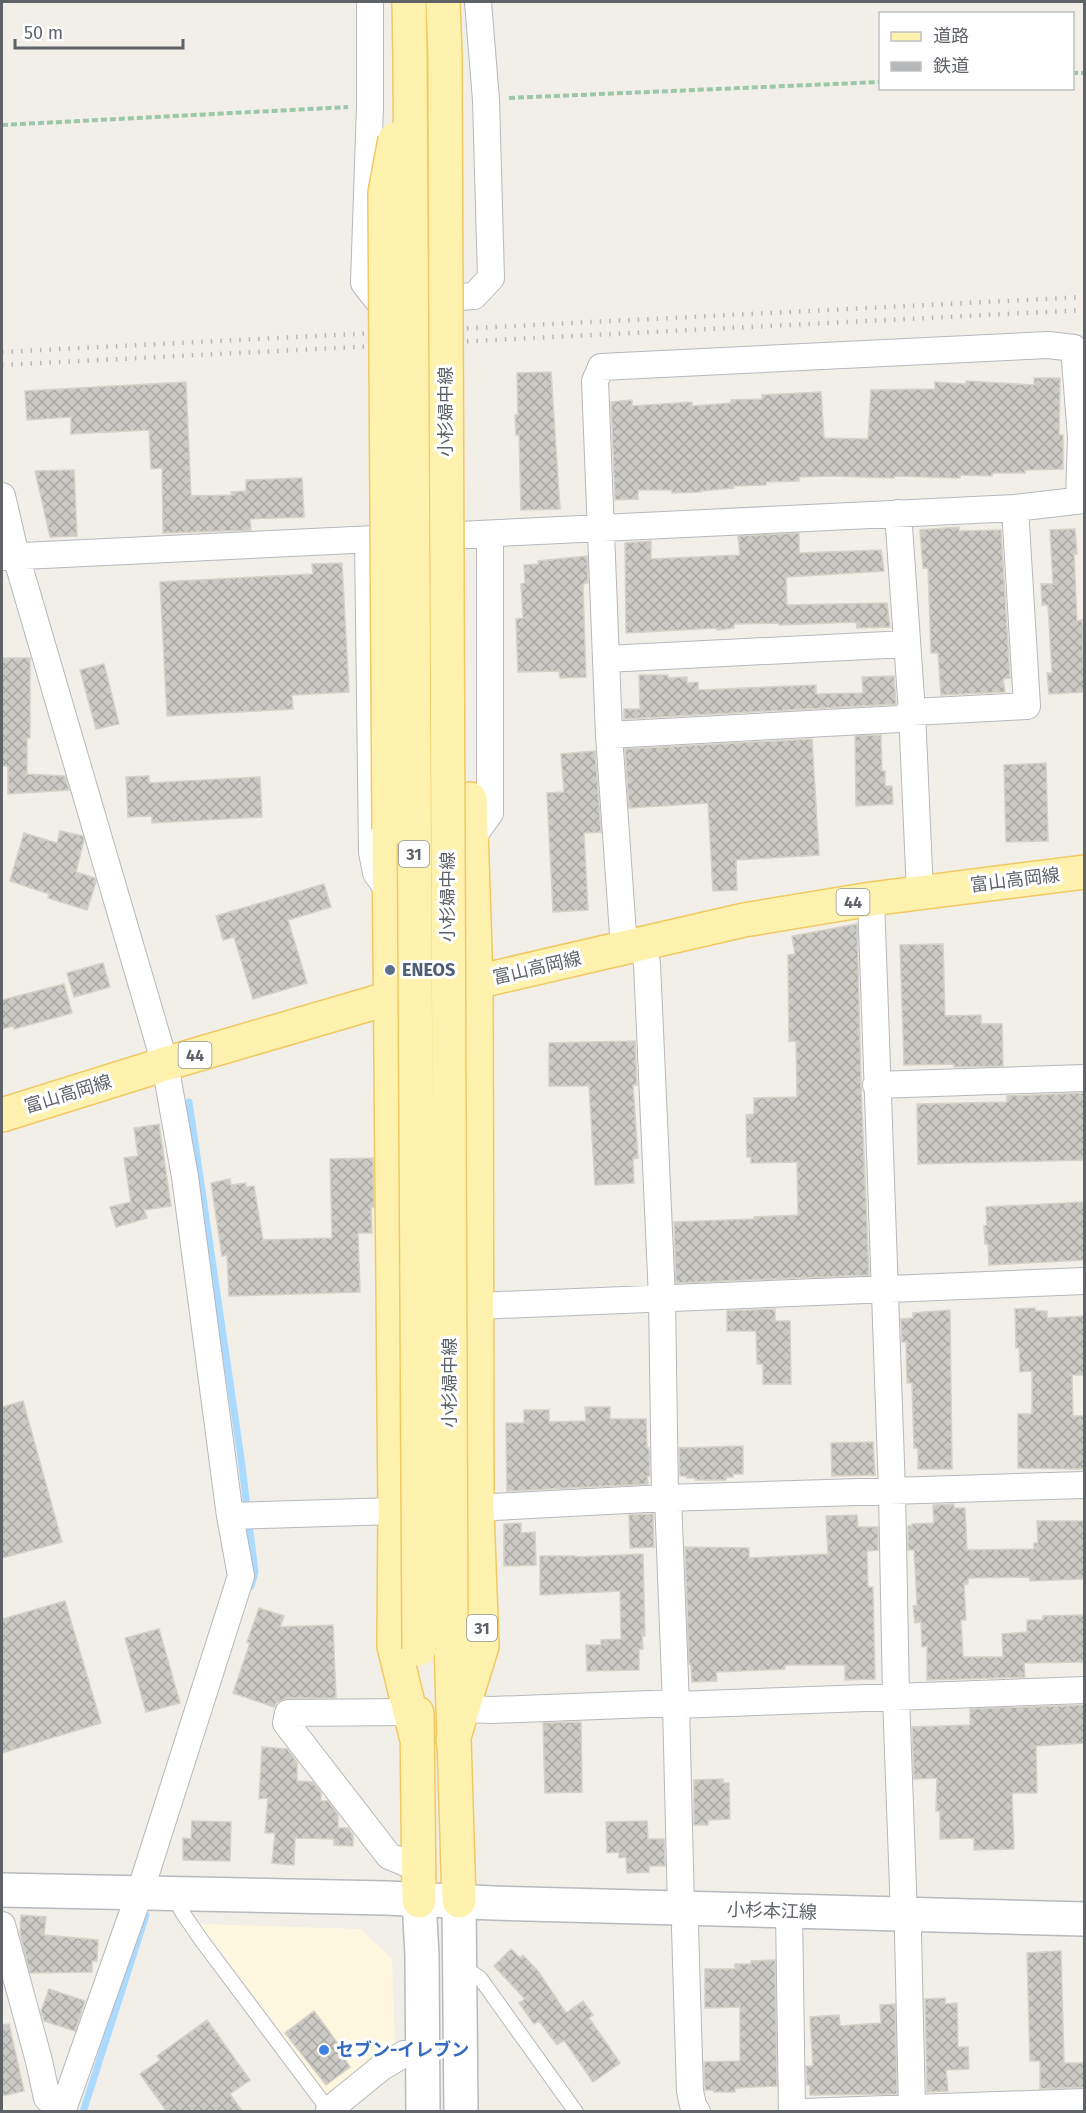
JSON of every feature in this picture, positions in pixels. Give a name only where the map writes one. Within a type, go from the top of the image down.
[{"type":"main road","name":"小杉婦中線","points":[[409,2],[419,1649],[413,1724],[420,1885]]},
{"type":"main road","name":"小杉婦中線","points":[[443,2],[451,1641],[459,1901]]},
{"type":"main road","name":"31","points":[[445,56],[467,206],[470,799],[476,982],[477,1512],[482,1646],[453,1740]]},
{"type":"main road","name":"31","points":[[410,58],[386,194],[393,1646],[413,1724]]},
{"type":"main road","name":"富山高岡線","points":[[2,1115],[390,998],[476,982],[744,920],[920,893],[1084,872]]},
{"type":"main road","name":"小杉本江線","points":[[2,1890],[386,1898],[420,1885],[459,1901],[1084,1919]]},
{"type":"main road","points":[[420,1885],[423,2112]]},
{"type":"main road","points":[[459,1901],[460,2112]]},
{"type":"street","points":[[370,2],[364,283],[379,302],[474,296],[491,278],[486,100],[478,2]]},
{"type":"street","points":[[9,557],[490,535],[602,529],[898,513],[1015,508],[1082,500],[1081,437],[1074,348],[1048,345],[601,367],[595,381],[602,529],[609,735],[634,946],[647,964],[662,1298],[666,1498],[690,2091],[697,2112]]},
{"type":"street","points":[[2,496],[9,557],[165,1064],[185,1177],[230,1516],[242,1576],[140,1892],[61,2111],[47,2098],[2,1925]]},
{"type":"street","points":[[609,735],[900,719],[912,712],[1028,706],[1015,508]]},
{"type":"street","points":[[898,513],[912,712],[920,893]]},
{"type":"street","points":[[471,839],[490,813],[490,535]]},
{"type":"street","points":[[368,540],[372,852],[376,873],[389,891]]},
{"type":"street","points":[[606,659],[906,644]]},
{"type":"street","points":[[871,900],[892,1491],[896,1697],[908,1933],[912,2108]]},
{"type":"street","points":[[876,1085],[1084,1078]]},
{"type":"street","points":[[476,1306],[1084,1281]]},
{"type":"street","points":[[477,1512],[493,1507],[666,1498],[1084,1485]]},
{"type":"street","points":[[230,1516],[394,1511]]},
{"type":"street","points":[[463,1709],[492,1710],[1084,1690]]},
{"type":"street","points":[[413,1724],[288,1713],[286,1723],[389,1856],[420,1885]]},
{"type":"street","points":[[789,1911],[792,2112]]},
{"type":"street","points":[[329,2111],[382,2067],[404,2054],[423,2054]]},
{"type":"street","points":[[802,2112],[1084,2102]]},
{"type":"lane","points":[[394,1511],[477,1512]]},
{"type":"lane","points":[[173,1893],[182,1912],[202,1941],[329,2111]]},
{"type":"lane","points":[[460,1964],[480,1978],[576,2112]]},
{"type":"shaded area","points":[[200,1924],[361,1929],[392,1959],[395,2046],[327,2095]]},
{"type":"building","points":[[551,372],[560,509],[521,510],[519,434],[516,435],[515,415],[518,415],[517,373]]},
{"type":"building","points":[[1034,378],[1060,378],[1059,435],[1063,435],[1063,469],[1025,470],[1025,473],[992,473],[992,476],[960,475],[960,478],[799,477],[799,481],[766,482],[766,485],[733,486],[734,488],[701,492],[672,493],[672,490],[638,490],[638,499],[615,500],[611,402],[632,400],[632,406],[692,402],[692,406],[731,403],[731,400],[762,399],[762,395],[821,392],[824,438],[868,439],[871,390],[935,389],[935,382],[966,384],[966,381],[1034,385]]},
{"type":"building","points":[[186,382],[191,496],[232,495],[231,492],[246,491],[246,480],[302,478],[304,517],[250,519],[251,530],[163,533],[162,468],[151,469],[149,430],[71,434],[71,417],[27,420],[25,391]]},
{"type":"building","points":[[74,470],[77,536],[50,537],[35,471]]},
{"type":"building","points":[[959,527],[959,531],[1001,530],[1010,678],[1003,679],[1005,692],[941,695],[938,653],[931,653],[928,568],[923,568],[920,530]]},
{"type":"building","points":[[1075,529],[1077,621],[1082,620],[1084,692],[1049,694],[1047,673],[1052,673],[1048,605],[1042,605],[1041,584],[1053,584],[1050,530]]},
{"type":"building","points":[[799,533],[799,553],[881,550],[884,571],[786,577],[787,605],[887,603],[890,627],[857,628],[856,622],[734,624],[734,628],[717,630],[717,628],[626,633],[625,543],[651,541],[651,559],[740,555],[738,536]]},
{"type":"building","points":[[587,556],[588,583],[583,584],[586,677],[560,678],[559,671],[518,672],[516,619],[523,618],[521,584],[525,583],[524,565],[539,564],[538,561]]},
{"type":"building","points":[[342,563],[349,692],[292,695],[293,709],[167,716],[160,582],[313,574],[312,564]]},
{"type":"building","points":[[2,658],[30,658],[30,738],[27,738],[27,774],[65,776],[69,790],[8,794],[8,766],[2,766]]},
{"type":"building","points":[[104,664],[119,724],[96,729],[80,670]]},
{"type":"building","points":[[639,675],[687,677],[687,683],[698,682],[698,690],[816,685],[816,694],[863,693],[862,677],[894,676],[896,704],[624,719],[624,709],[640,709]]},
{"type":"building","points":[[881,735],[882,771],[885,771],[885,786],[892,786],[893,804],[856,806],[855,736]]},
{"type":"building","points":[[812,739],[819,855],[736,860],[737,890],[713,891],[708,803],[629,808],[625,749]]},
{"type":"building","points":[[595,751],[601,832],[584,833],[588,910],[553,912],[547,793],[564,792],[561,754]]},
{"type":"building","points":[[1046,763],[1048,841],[1006,842],[1004,765]]},
{"type":"building","points":[[149,776],[149,783],[260,777],[262,817],[152,823],[152,816],[128,817],[126,777]]},
{"type":"building","points":[[60,831],[83,836],[76,872],[95,878],[96,882],[87,910],[48,898],[49,894],[10,881],[24,833],[57,843]]},
{"type":"building","points":[[324,884],[331,907],[288,920],[307,983],[253,999],[234,937],[223,940],[216,916]]},
{"type":"building","points":[[857,924],[869,1275],[676,1283],[674,1222],[798,1215],[797,1162],[751,1163],[751,1157],[747,1157],[746,1115],[754,1114],[754,1098],[797,1097],[796,1041],[789,1042],[788,955],[795,954],[792,936]]},
{"type":"building","points":[[943,944],[945,1016],[981,1015],[981,1024],[1002,1024],[1003,1066],[904,1065],[900,945]]},
{"type":"building","points":[[103,963],[110,987],[74,997],[67,973]]},
{"type":"building","points":[[64,984],[72,1013],[14,1029],[14,1026],[2,1029],[2,1000]]},
{"type":"building","points":[[635,1041],[637,1085],[633,1085],[638,1158],[633,1159],[634,1183],[595,1185],[589,1086],[549,1086],[549,1043]]},
{"type":"building","points":[[1084,1093],[1084,1160],[918,1164],[917,1104],[1007,1102],[1007,1096]]},
{"type":"building","points":[[159,1124],[171,1206],[144,1210],[147,1218],[116,1227],[110,1207],[131,1202],[124,1158],[138,1156],[134,1128]]},
{"type":"building","points":[[373,1158],[372,1233],[358,1233],[360,1292],[229,1296],[227,1255],[222,1256],[211,1183],[230,1179],[231,1185],[246,1183],[246,1187],[254,1186],[263,1240],[332,1238],[330,1159]]},
{"type":"building","points":[[1084,1202],[1084,1260],[989,1265],[984,1226],[987,1225],[986,1207]]},
{"type":"building","points":[[1035,1308],[1035,1311],[1047,1311],[1047,1318],[1084,1316],[1084,1375],[1072,1375],[1073,1416],[1084,1416],[1084,1469],[1018,1468],[1018,1414],[1032,1414],[1032,1371],[1020,1372],[1019,1348],[1016,1348],[1015,1309]]},
{"type":"building","points":[[775,1309],[775,1321],[790,1321],[791,1384],[763,1384],[763,1364],[757,1364],[756,1331],[727,1331],[727,1311]]},
{"type":"building","points":[[950,1310],[952,1469],[918,1469],[918,1448],[914,1448],[912,1383],[907,1383],[906,1342],[902,1342],[901,1319],[913,1318],[913,1313]]},
{"type":"building","points":[[23,1401],[62,1542],[2,1558],[2,1407]]},
{"type":"building","points":[[585,1407],[610,1407],[610,1419],[646,1419],[650,1476],[647,1476],[648,1484],[507,1491],[506,1423],[524,1423],[524,1410],[549,1410],[549,1422],[586,1421]]},
{"type":"building","points":[[873,1442],[875,1475],[832,1476],[831,1443]]},
{"type":"building","points":[[743,1446],[743,1474],[733,1474],[733,1477],[726,1477],[726,1480],[695,1480],[696,1478],[680,1476],[679,1448]]},
{"type":"building","points":[[954,1504],[954,1508],[965,1508],[967,1550],[1034,1549],[1034,1543],[1038,1543],[1037,1521],[1084,1521],[1084,1579],[1030,1581],[1029,1577],[968,1578],[968,1584],[964,1584],[966,1620],[961,1620],[963,1657],[1003,1657],[1002,1634],[1027,1632],[1027,1620],[1043,1620],[1043,1616],[1084,1615],[1084,1662],[1024,1663],[1025,1677],[927,1680],[927,1646],[922,1647],[921,1622],[915,1623],[913,1606],[917,1605],[914,1550],[908,1550],[908,1526],[934,1523],[933,1505]]},
{"type":"building","points":[[653,1514],[654,1547],[630,1548],[629,1515]]},
{"type":"building","points":[[857,1515],[858,1527],[878,1527],[878,1550],[867,1551],[868,1587],[873,1587],[875,1679],[845,1680],[845,1665],[785,1665],[785,1669],[716,1672],[717,1681],[692,1682],[691,1664],[689,1664],[685,1547],[749,1548],[749,1558],[828,1554],[826,1516]]},
{"type":"building","points":[[521,1523],[521,1533],[535,1532],[536,1565],[504,1566],[504,1524]]},
{"type":"building","points":[[643,1554],[645,1636],[642,1636],[643,1649],[639,1649],[639,1670],[587,1671],[586,1645],[601,1645],[601,1640],[621,1639],[620,1591],[540,1595],[540,1556]]},
{"type":"building","points":[[65,1601],[101,1723],[2,1753],[2,1619]]},
{"type":"building","points":[[259,1608],[284,1616],[280,1627],[333,1625],[336,1698],[287,1698],[277,1702],[274,1707],[233,1693]]},
{"type":"building","points":[[159,1629],[180,1703],[146,1712],[125,1638]]},
{"type":"building","points":[[1084,1705],[1084,1743],[1036,1746],[1037,1793],[1012,1793],[1014,1849],[974,1850],[974,1838],[940,1839],[940,1811],[936,1811],[937,1778],[914,1779],[912,1727],[970,1725],[970,1709]]},
{"type":"building","points":[[581,1722],[582,1792],[545,1793],[543,1723]]},
{"type":"building","points":[[262,1747],[287,1749],[297,1762],[297,1781],[313,1782],[321,1793],[321,1801],[328,1801],[338,1815],[338,1828],[348,1828],[353,1835],[353,1846],[334,1845],[334,1839],[295,1838],[294,1865],[272,1863],[275,1833],[265,1833],[268,1798],[259,1799]]},
{"type":"building","points":[[723,1779],[723,1783],[729,1783],[730,1819],[708,1820],[708,1825],[694,1825],[694,1780]]},
{"type":"building","points":[[192,1821],[231,1822],[230,1861],[183,1860],[183,1838],[191,1839]]},
{"type":"building","points":[[647,1821],[648,1839],[664,1839],[665,1866],[649,1866],[649,1872],[627,1873],[626,1857],[619,1858],[619,1852],[607,1853],[606,1822]]},
{"type":"building","points":[[21,1915],[46,1917],[44,1935],[98,1940],[97,1961],[92,1961],[92,1972],[30,1973],[20,1933]]},
{"type":"building","points":[[511,1949],[520,1958],[523,1955],[538,1971],[566,2013],[583,2001],[593,2015],[589,2018],[620,2063],[593,2082],[564,2040],[557,2045],[539,2021],[534,2024],[519,2003],[525,1999],[494,1966]]},
{"type":"building","points":[[1061,1951],[1064,2063],[1084,2063],[1084,2087],[1040,2089],[1040,2061],[1030,2061],[1027,1953]]},
{"type":"building","points":[[775,1960],[777,2086],[735,2088],[735,2092],[705,2090],[704,2062],[740,2061],[740,2007],[705,2008],[705,1969],[735,1969],[735,1964]]},
{"type":"building","points":[[49,1989],[85,2001],[75,2031],[44,2021],[41,2011]]},
{"type":"building","points":[[945,1998],[945,2004],[957,2003],[958,2047],[968,2047],[969,2069],[946,2070],[948,2091],[927,2092],[925,1999]]},
{"type":"building","points":[[895,2004],[897,2094],[810,2095],[806,2066],[813,2066],[810,2017],[839,2015],[840,2026],[881,2023],[880,2005]]},
{"type":"building","points":[[314,2011],[347,2056],[344,2058],[350,2067],[326,2085],[285,2033]]},
{"type":"building","points":[[207,2020],[250,2080],[230,2094],[243,2112],[167,2112],[140,2074],[160,2060],[157,2056]]},
{"type":"building","points":[[9,2024],[24,2091],[2,2096],[2,2025]]},
{"type":"waterway","points":[[189,1102],[241,1458],[255,1572],[251,1586]]},
{"type":"waterway","points":[[83,2112],[146,1915]]},
{"type":"railway","points":[[2,352],[1084,297]]},
{"type":"railway","points":[[2,365],[1084,310]]},
{"type":"place","name":"ENEOS","points":[[390,970]]},
{"type":"place","name":"セブン-イレブン","points":[[324,2050]]}]
